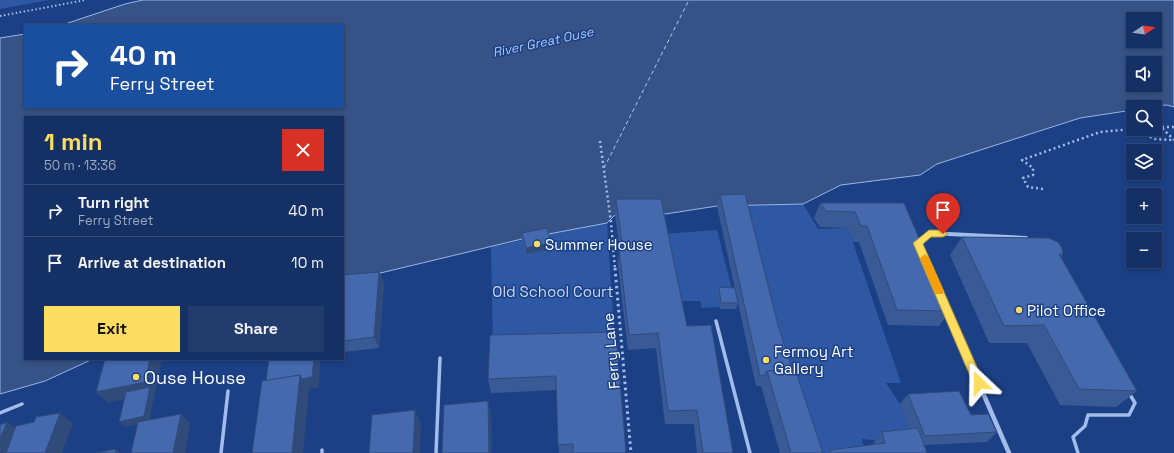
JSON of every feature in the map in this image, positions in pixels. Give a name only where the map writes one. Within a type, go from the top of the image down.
[{"type":"street","points":[[921,250],[918,243],[929,233],[1014,236],[1035,240]]},
{"type":"street","points":[[943,301],[1009,453]]},
{"type":"lane","points":[[716,321],[750,453]]},
{"type":"lane","points":[[436,453],[440,358]]},
{"type":"lane","points":[[221,453],[228,390]]},
{"type":"lane","points":[[1078,453],[1073,437],[1084,426],[1088,415],[1129,414],[1135,403],[1128,391]]},
{"type":"lane","points":[[0,413],[22,404]]},
{"type":"path","points":[[0,16],[86,0]]},
{"type":"path","points":[[1174,127],[1161,127],[1174,140]]},
{"type":"path","points":[[1043,189],[1028,187],[1023,178],[1033,175],[1033,168],[1022,160],[1100,132],[1126,130]]},
{"type":"path","points":[[1145,136],[1157,141],[1174,140]]},
{"type":"path","name":"Ferry Lane","points":[[600,141],[611,222],[631,453]]},
{"type":"green space","points":[[0,0],[49,0],[0,9]]},
{"type":"green space","points":[[803,204],[818,229],[848,228],[901,383],[886,383],[900,404],[917,445],[862,439],[865,453],[811,453],[742,206]]},
{"type":"green space","name":"Old School Court","points":[[607,223],[615,347],[493,350],[491,247],[581,227]]},
{"type":"green space","points":[[717,230],[733,294],[720,307],[702,308],[700,301],[676,301],[663,234]]},
{"type":"water","name":"River Great Ouse","points":[[143,0],[1174,0],[1174,107],[1162,105],[1162,100],[1126,100],[1126,111],[1080,118],[937,164],[920,175],[841,185],[803,204],[717,206],[659,215],[615,215],[607,223],[522,239],[344,282],[344,116],[24,116],[24,360],[91,360],[45,381],[0,394],[0,38],[24,34],[24,108],[344,108],[344,24],[65,24],[125,4]]},
{"type":"building","points":[[745,194],[778,325],[792,369],[767,371],[765,375],[760,376],[720,195]]},
{"type":"building","points":[[616,199],[661,199],[687,326],[711,325],[733,453],[703,453],[697,410],[668,411],[658,333],[629,335],[619,250],[623,250]]},
{"type":"building","points":[[820,203],[904,203],[950,311],[897,310],[867,226],[861,226],[855,212],[826,211]]},
{"type":"building","points":[[547,228],[551,243],[526,248],[522,233]]},
{"type":"building","points":[[962,237],[1048,238],[1058,242],[1062,248],[1063,254],[1059,254],[1137,391],[1079,389],[1044,325],[1004,326]]},
{"type":"building","points":[[379,272],[374,337],[344,341],[344,275]]},
{"type":"building","points":[[719,287],[735,288],[738,303],[721,303]]},
{"type":"building","points":[[616,332],[626,453],[573,453],[573,444],[558,445],[556,376],[488,379],[490,335]]},
{"type":"building","points":[[105,360],[150,360],[145,382],[96,392]]},
{"type":"building","points":[[269,360],[314,360],[312,377],[302,379],[300,375],[266,381]]},
{"type":"building","points":[[795,369],[823,453],[791,453],[767,371]]},
{"type":"building","points":[[300,375],[292,453],[252,453],[262,381]]},
{"type":"building","points":[[150,387],[144,416],[119,422],[126,392]]},
{"type":"building","points":[[959,391],[971,415],[988,414],[997,432],[925,436],[908,394]]},
{"type":"building","points":[[488,401],[489,453],[442,453],[444,405]]},
{"type":"building","points":[[415,410],[413,453],[369,453],[372,415]]},
{"type":"building","points":[[60,413],[45,453],[6,453],[16,426],[34,422],[36,417]]},
{"type":"building","points":[[181,414],[173,453],[131,453],[138,422]]},
{"type":"building","points":[[7,422],[0,439],[0,425]]},
{"type":"building","points":[[918,428],[927,453],[830,453],[830,450],[885,443],[882,432]]},
{"type":"building","points":[[116,449],[115,453],[96,453]]},
{"type":"ferry route","points":[[604,168],[689,0]]},
{"type":"slow traffic","points":[[925,258],[939,291]]},
{"type":"place","name":"Summer House","points":[[537,244]]},
{"type":"place","name":"Pilot Office","points":[[1019,310]]},
{"type":"place","name":"Fermoy Art Gallery","points":[[766,360]]},
{"type":"place","name":"Ouse House","points":[[136,377]]},
{"type":"route","points":[[943,234],[929,233],[918,243],[979,383]]}]
